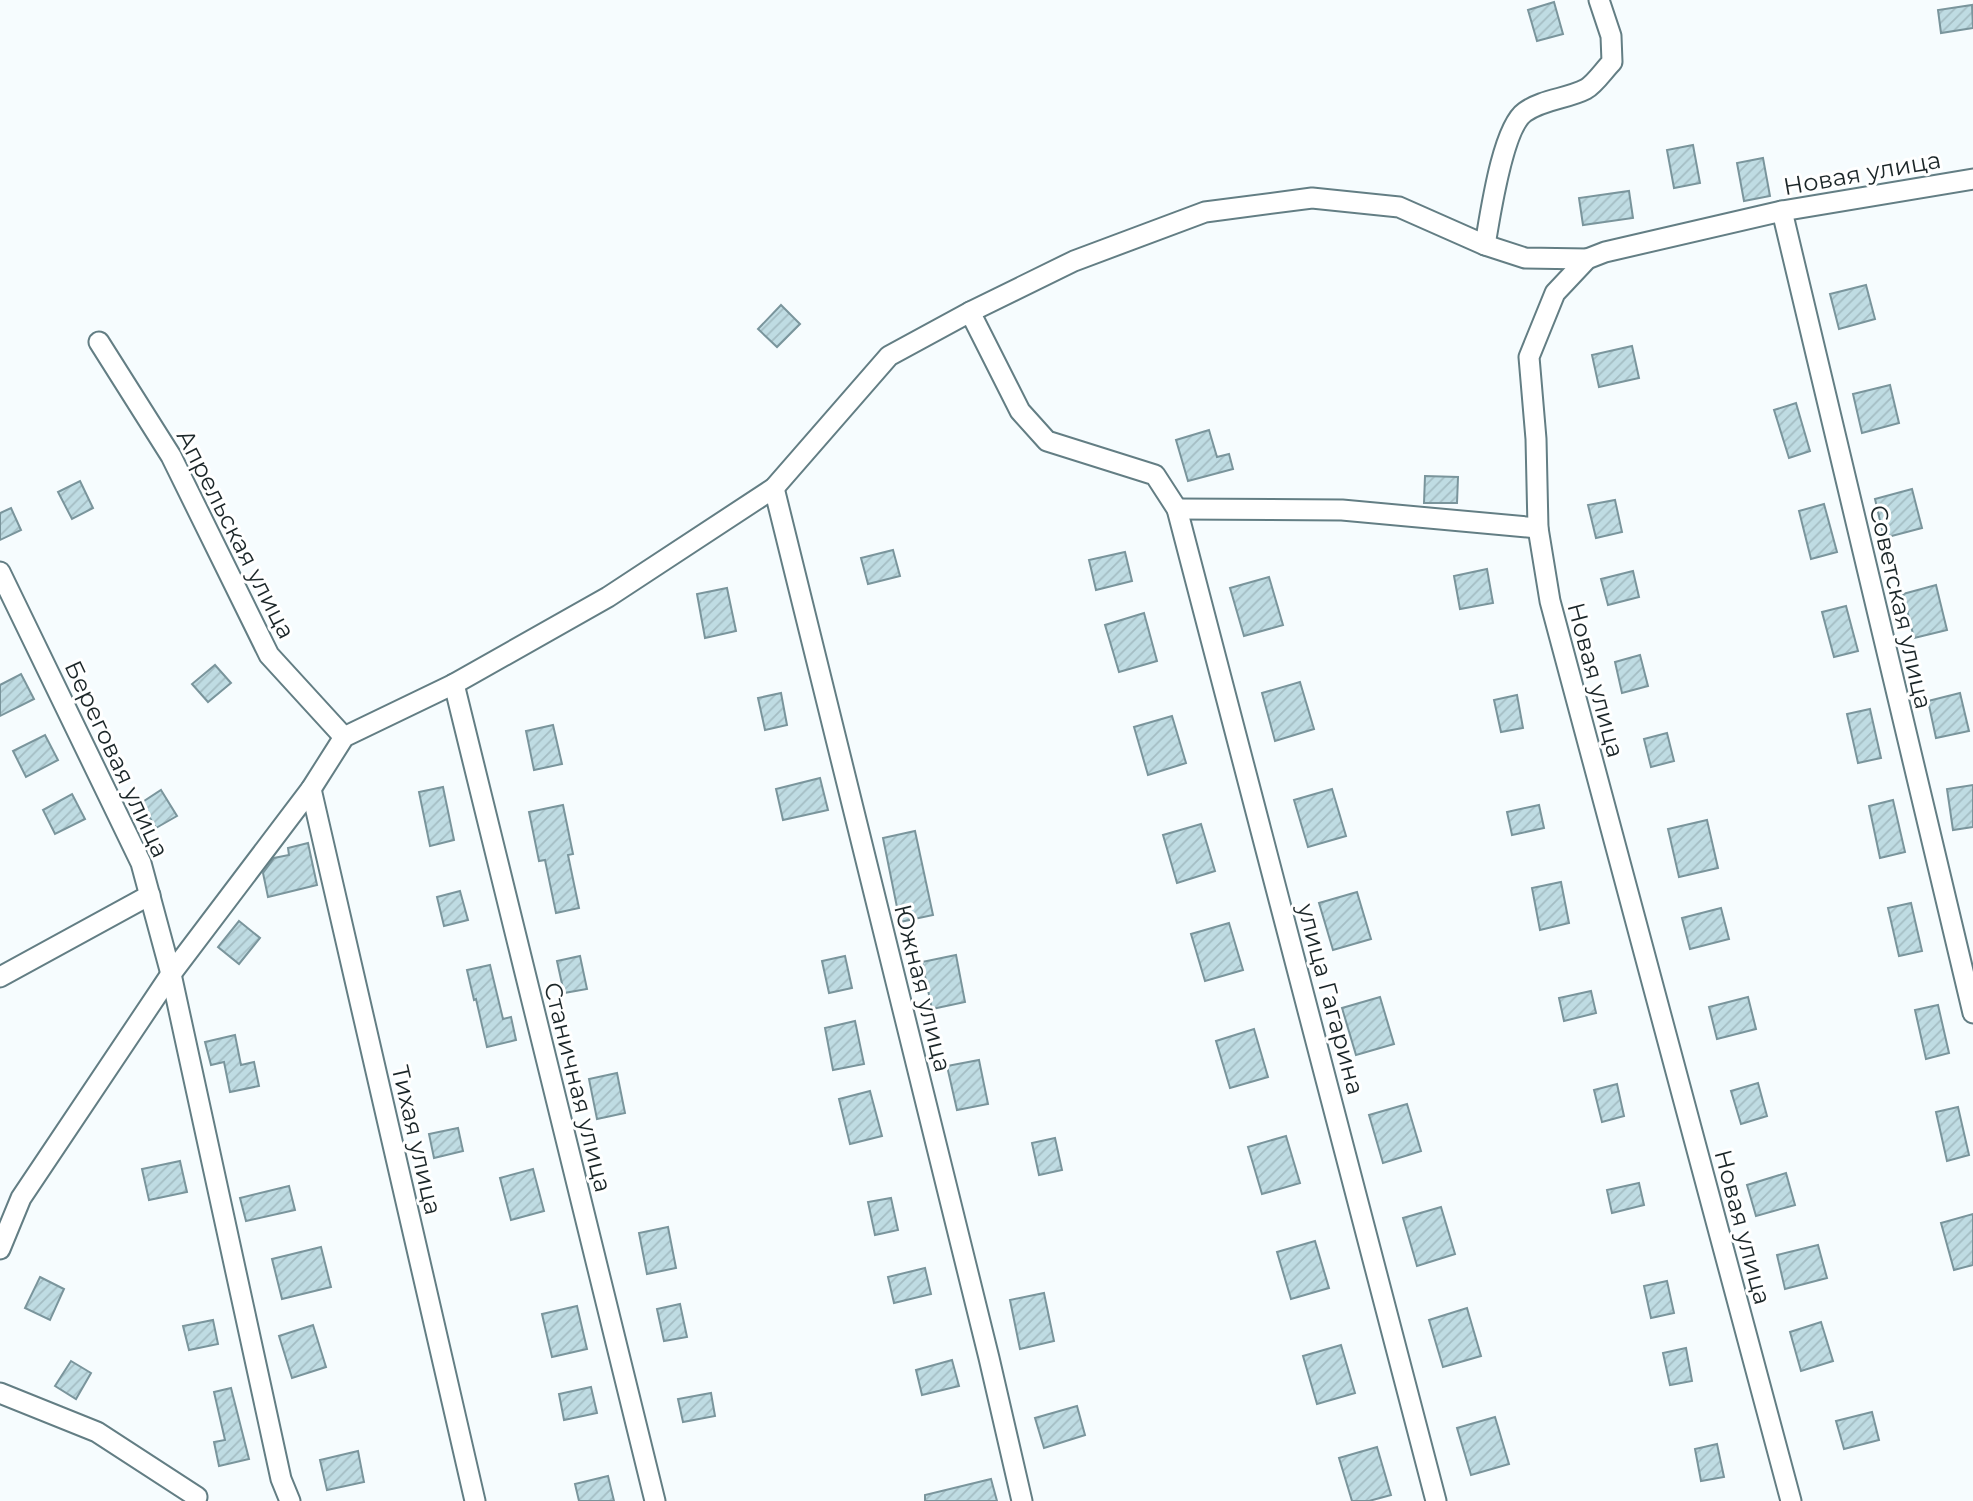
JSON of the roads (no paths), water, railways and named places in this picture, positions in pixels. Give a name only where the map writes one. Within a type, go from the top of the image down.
[{"type":"street","points":[[1485,245],[1497,175],[1509,139],[1522,113],[1550,100],[1587,89],[1612,62],[1611,36],[1599,0]]},
{"type":"street","name":"Новая улица","points":[[1791,1501],[1553,615],[1538,528],[1536,439],[1529,356],[1555,293],[1587,259],[1605,252],[1782,212],[1973,179]]},
{"type":"street","points":[[0,1249],[21,1198],[171,974],[311,789],[344,737],[454,684],[608,597],[774,488],[889,356],[970,312],[1074,261],[1205,212],[1312,198],[1399,207],[1485,245],[1525,258],[1587,259]]},
{"type":"street","name":"Советская улица","points":[[1782,212],[1973,1013]]},
{"type":"street","name":"улица Гагарина","points":[[970,312],[1020,411],[1047,441],[1155,475],[1177,509],[1436,1501]]},
{"type":"street","name":"Апрельская улица","points":[[99,342],[171,456],[269,655],[344,737]]},
{"type":"street","name":"Южная улица","points":[[774,488],[986,1344],[1022,1501]]},
{"type":"street","points":[[1177,509],[1342,510],[1538,528]]},
{"type":"street","name":"Береговая улица","points":[[0,572],[141,863],[171,974]]},
{"type":"street","name":"Станичная улица","points":[[454,684],[655,1501]]},
{"type":"street","name":"Тихая улица","points":[[311,789],[475,1501]]},
{"type":"street","points":[[0,977],[150,895]]},
{"type":"street","points":[[171,974],[281,1479],[290,1501]]},
{"type":"street","points":[[0,1393],[97,1432],[198,1500]]}]
